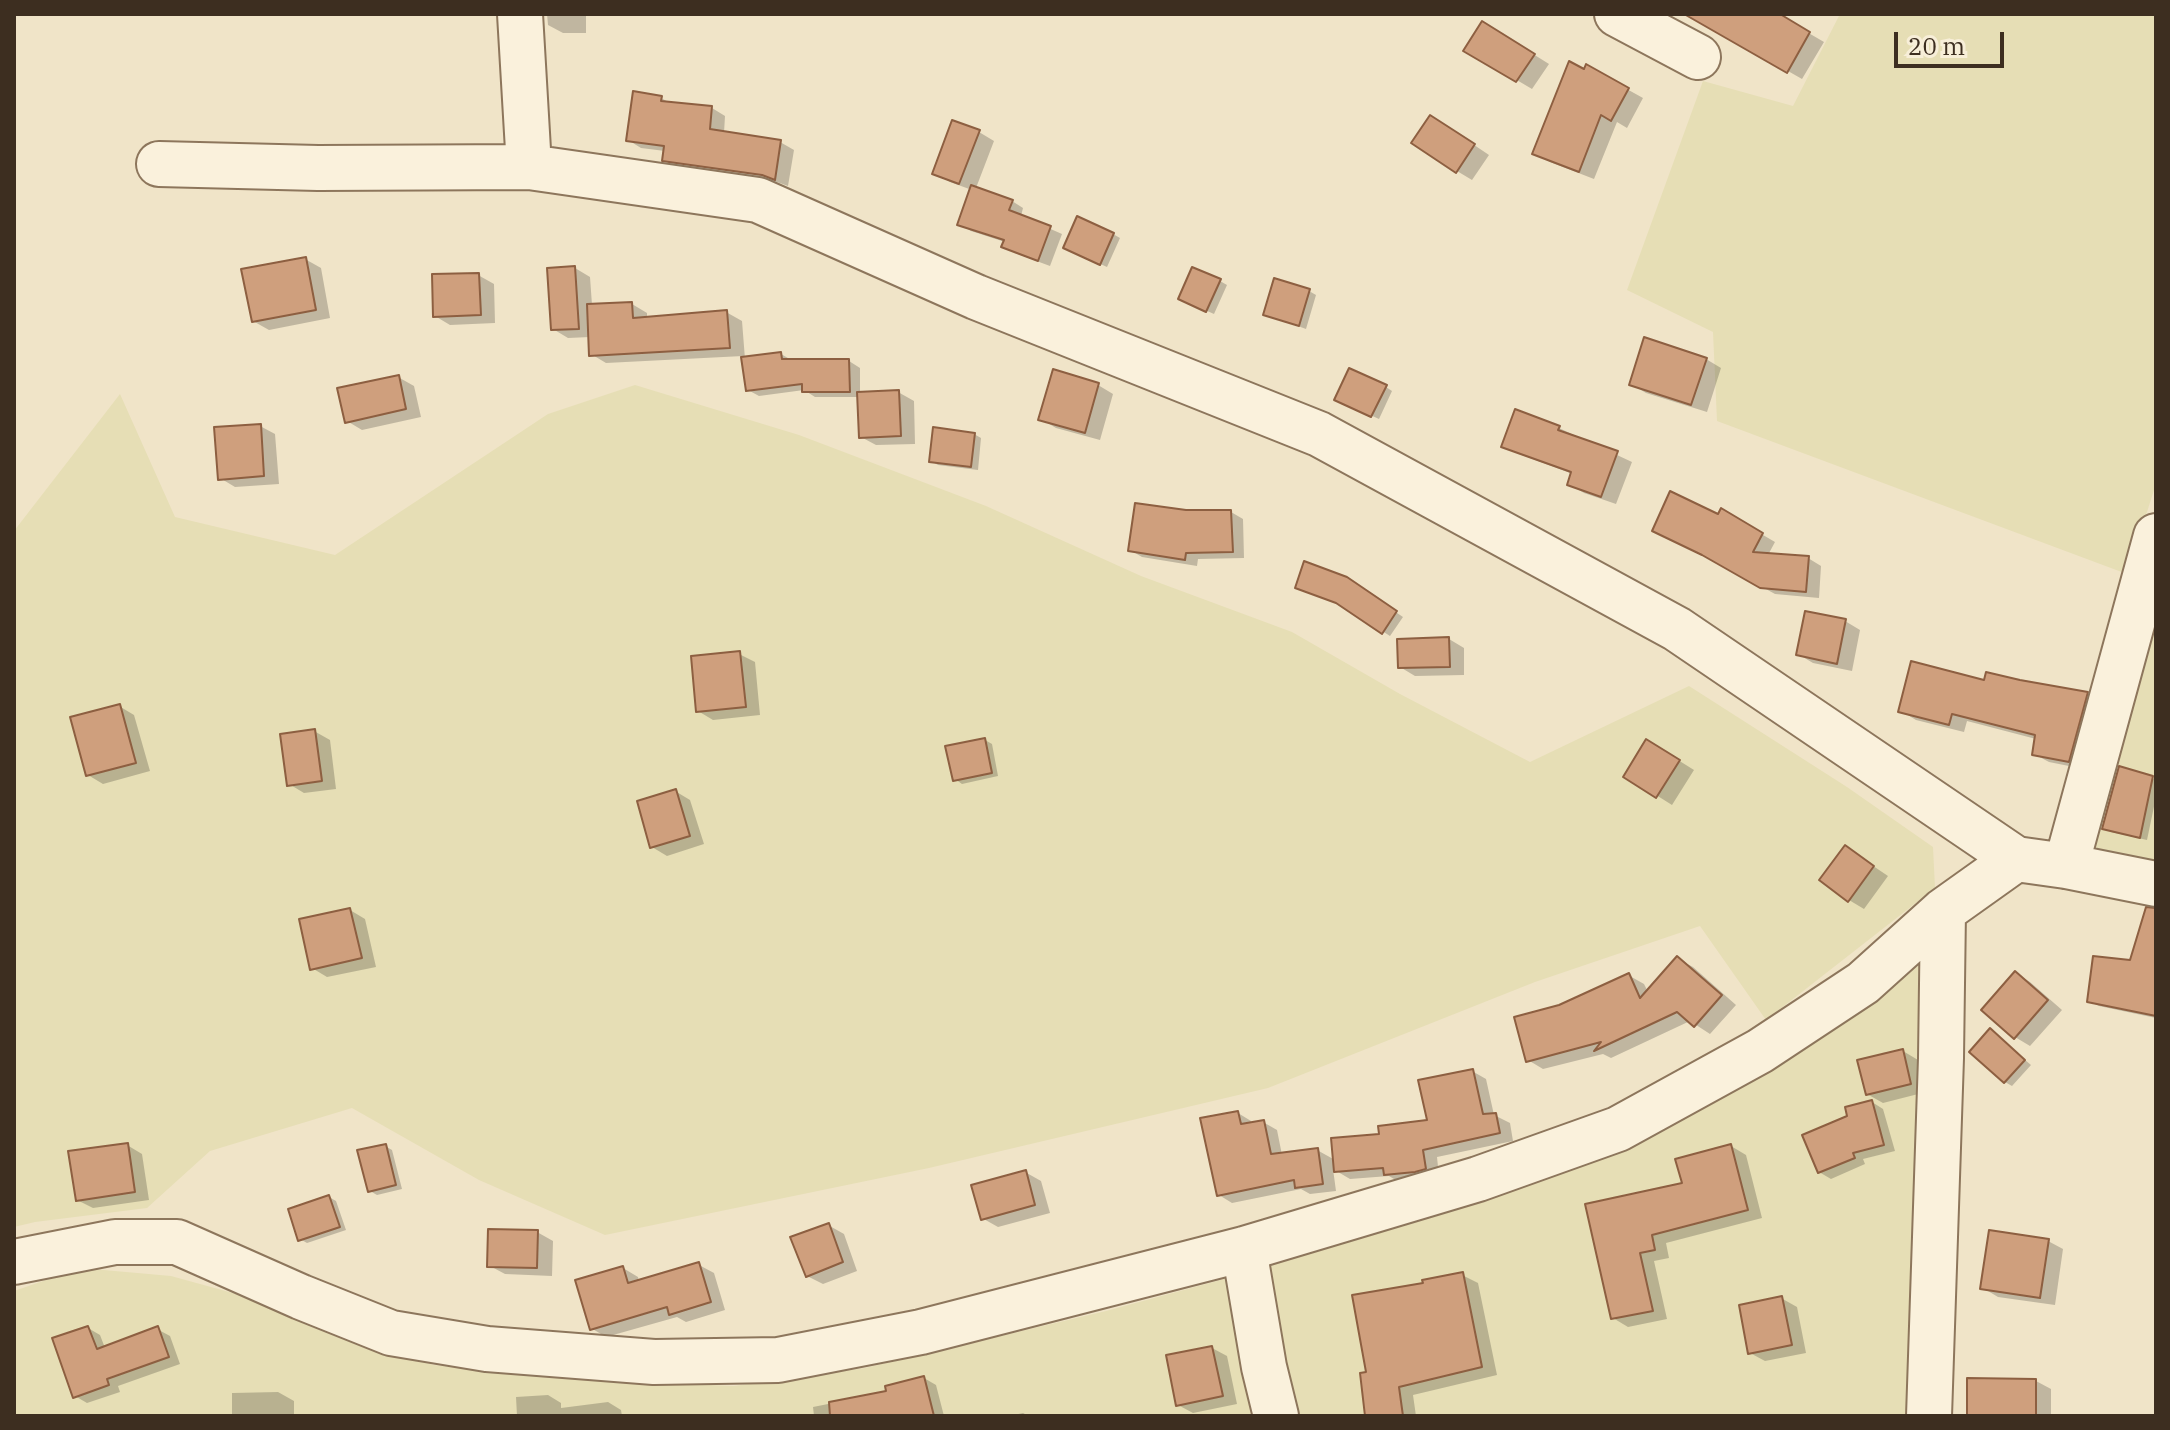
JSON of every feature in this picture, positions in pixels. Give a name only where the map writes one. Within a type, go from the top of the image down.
[{"type":"street","points":[[520,14],[529,167]]},
{"type":"street","points":[[1617,14],[1698,57]]},
{"type":"street","points":[[159,164],[318,168],[529,167],[758,200],[976,297],[1319,434],[1677,629],[2016,859],[2156,884]]},
{"type":"street","points":[[2066,866],[2156,536]]},
{"type":"street","points":[[14,1262],[115,1242],[177,1242],[391,1333],[487,1349],[654,1362],[778,1360],[921,1332],[1244,1249],[1478,1179],[1618,1129],[1760,1051],[1851,992],[1943,911],[2016,859]]},
{"type":"street","points":[[1929,1416],[1943,911]]},
{"type":"street","points":[[1244,1249],[1264,1367],[1276,1416]]},
{"type":"shaded area","points":[[1840,14],[2156,14],[2156,484],[2127,574],[1717,421],[1713,332],[1627,290],[1703,81],[1793,106]]},
{"type":"shaded area","points":[[635,385],[799,435],[986,506],[1141,576],[1292,632],[1400,694],[1530,762],[1689,686],[1847,787],[1933,847],[1935,888],[1766,1020],[1700,926],[1535,982],[1268,1088],[929,1168],[605,1235],[479,1180],[352,1108],[210,1151],[147,1208],[14,1227],[14,531],[120,394],[175,517],[335,555],[548,414]]},
{"type":"shaded area","points":[[2156,591],[2156,866],[2078,850]]},
{"type":"shaded area","points":[[1928,959],[1913,1416],[1290,1416],[1263,1267],[1273,1258],[1544,1180],[1726,1095]]},
{"type":"shaded area","points":[[81,1268],[171,1276],[269,1303],[433,1365],[591,1380],[734,1386],[865,1368],[1106,1311],[1228,1278],[1254,1416],[14,1416],[14,1291]]},
{"type":"building","points":[[1684,14],[1780,14],[1810,32],[1787,73]]},
{"type":"building","points":[[1482,21],[1535,54],[1516,82],[1463,51]]},
{"type":"building","points":[[1569,61],[1584,69],[1586,64],[1629,88],[1611,121],[1601,115],[1579,172],[1532,154]]},
{"type":"building","points":[[633,91],[662,96],[661,101],[712,106],[710,129],[781,140],[775,180],[762,175],[662,161],[664,146],[626,141]]},
{"type":"building","points":[[1430,115],[1475,144],[1456,173],[1411,143]]},
{"type":"building","points":[[952,120],[980,130],[959,184],[932,174]]},
{"type":"building","points":[[971,185],[1013,200],[1009,210],[1051,226],[1038,261],[1001,247],[1004,240],[957,225]]},
{"type":"building","points":[[1077,216],[1114,233],[1100,265],[1063,248]]},
{"type":"building","points":[[306,257],[316,310],[252,322],[241,269]]},
{"type":"building","points":[[575,266],[579,329],[551,330],[547,268]]},
{"type":"building","points":[[1192,267],[1221,279],[1206,312],[1178,299]]},
{"type":"building","points":[[479,273],[481,315],[433,317],[432,274]]},
{"type":"building","points":[[1274,278],[1310,289],[1299,326],[1263,315]]},
{"type":"building","points":[[632,302],[633,318],[727,310],[730,348],[589,356],[587,304]]},
{"type":"building","points":[[1644,337],[1707,358],[1691,405],[1629,385]]},
{"type":"building","points":[[781,352],[782,359],[849,359],[850,392],[802,392],[802,384],[746,391],[741,357]]},
{"type":"building","points":[[1349,368],[1387,385],[1371,417],[1334,400]]},
{"type":"building","points":[[1053,369],[1099,383],[1085,433],[1038,420]]},
{"type":"building","points":[[399,375],[406,409],[345,423],[337,388]]},
{"type":"building","points":[[899,390],[901,436],[859,438],[857,392]]},
{"type":"building","points":[[1515,409],[1560,426],[1558,430],[1618,451],[1601,497],[1567,485],[1571,472],[1501,447]]},
{"type":"building","points":[[261,424],[264,476],[218,480],[214,427]]},
{"type":"building","points":[[933,427],[975,433],[971,467],[929,462]]},
{"type":"building","points":[[1670,491],[1718,514],[1721,508],[1763,533],[1753,552],[1809,556],[1806,592],[1760,588],[1652,531]]},
{"type":"building","points":[[1135,503],[1186,510],[1231,510],[1233,552],[1186,553],[1185,560],[1128,551]]},
{"type":"building","points":[[1304,561],[1347,577],[1397,611],[1382,634],[1336,603],[1295,588]]},
{"type":"building","points":[[1805,611],[1846,619],[1837,664],[1796,655]]},
{"type":"building","points":[[1449,637],[1450,667],[1398,668],[1397,639]]},
{"type":"building","points":[[740,651],[746,707],[696,712],[691,656]]},
{"type":"building","points":[[1911,661],[1984,680],[1986,672],[2088,692],[2069,762],[2032,755],[2035,735],[1952,714],[1949,725],[1898,712]]},
{"type":"building","points":[[120,704],[136,763],[86,776],[70,717]]},
{"type":"building","points":[[315,729],[322,781],[287,786],[280,734]]},
{"type":"building","points":[[985,738],[992,773],[953,781],[945,746]]},
{"type":"building","points":[[1646,739],[1680,760],[1656,798],[1623,777]]},
{"type":"building","points":[[2119,766],[2153,776],[2140,838],[2102,829]]},
{"type":"building","points":[[676,789],[690,836],[650,848],[637,801]]},
{"type":"building","points":[[1845,845],[1874,866],[1848,902],[1819,880]]},
{"type":"building","points":[[2146,907],[2156,908],[2156,1016],[2087,1002],[2093,956],[2130,960]]},
{"type":"building","points":[[350,908],[362,958],[310,970],[299,919]]},
{"type":"building","points":[[1677,956],[1722,995],[1694,1027],[1677,1012],[1594,1051],[1601,1042],[1526,1062],[1514,1017],[1559,1005],[1629,973],[1640,998]]},
{"type":"building","points":[[2015,971],[2048,1000],[2014,1039],[1981,1010]]},
{"type":"building","points":[[1990,1028],[2025,1060],[2004,1083],[1969,1052]]},
{"type":"building","points":[[1903,1049],[1911,1084],[1866,1095],[1857,1060]]},
{"type":"building","points":[[1473,1069],[1483,1114],[1496,1113],[1500,1133],[1423,1150],[1426,1169],[1415,1172],[1384,1175],[1383,1168],[1334,1172],[1331,1138],[1379,1134],[1378,1126],[1427,1120],[1418,1080]]},
{"type":"building","points":[[1872,1100],[1884,1145],[1853,1153],[1855,1158],[1818,1173],[1802,1135],[1847,1116],[1845,1107]]},
{"type":"building","points":[[1238,1111],[1241,1124],[1264,1120],[1271,1154],[1318,1148],[1323,1184],[1295,1188],[1294,1180],[1217,1196],[1200,1118]]},
{"type":"building","points":[[128,1143],[135,1192],[76,1201],[68,1151]]},
{"type":"building","points":[[386,1144],[396,1185],[368,1192],[357,1150]]},
{"type":"building","points":[[1731,1144],[1748,1210],[1652,1235],[1655,1250],[1640,1253],[1653,1311],[1611,1319],[1585,1204],[1682,1183],[1675,1159]]},
{"type":"building","points":[[1026,1170],[1035,1205],[981,1220],[971,1185]]},
{"type":"building","points":[[329,1195],[340,1227],[298,1241],[288,1209]]},
{"type":"building","points":[[829,1223],[843,1262],[806,1277],[790,1237]]},
{"type":"building","points":[[488,1229],[538,1230],[537,1268],[487,1267]]},
{"type":"building","points":[[1989,1230],[2049,1239],[2040,1298],[1980,1289]]},
{"type":"building","points":[[699,1262],[711,1302],[669,1315],[667,1307],[590,1330],[575,1280],[623,1266],[628,1283]]},
{"type":"building","points":[[1463,1272],[1482,1367],[1399,1387],[1403,1416],[1365,1416],[1360,1373],[1366,1372],[1352,1295],[1423,1283],[1422,1280]]},
{"type":"building","points":[[1782,1296],[1792,1345],[1748,1354],[1739,1305]]},
{"type":"building","points":[[88,1326],[97,1349],[158,1326],[169,1357],[107,1379],[109,1385],[73,1398],[52,1338]]},
{"type":"building","points":[[1212,1346],[1223,1396],[1176,1406],[1166,1355]]},
{"type":"building","points":[[924,1376],[934,1416],[830,1416],[829,1402],[886,1391],[885,1386]]},
{"type":"building","points":[[1967,1378],[2036,1379],[2036,1416],[1967,1416]]}]
